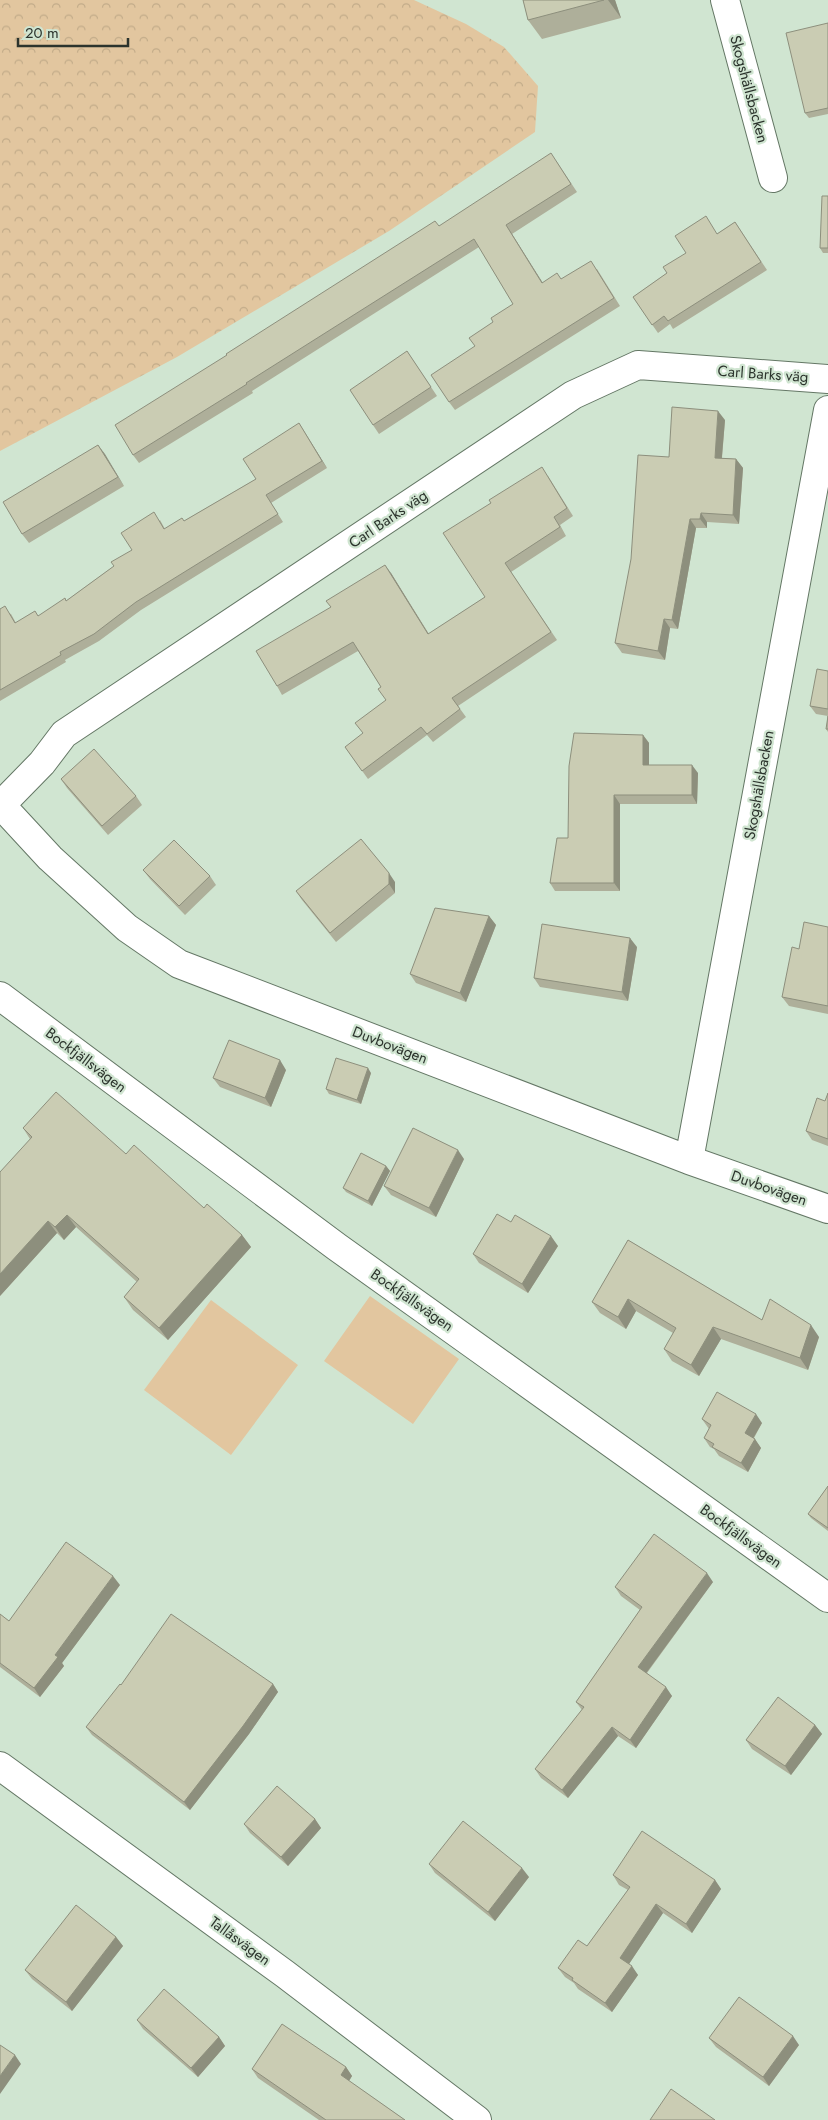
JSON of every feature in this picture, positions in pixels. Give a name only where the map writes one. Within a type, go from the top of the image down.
[{"type":"street","name":"Skogshällsbacken","points":[[724,0],[773,178]]},
{"type":"street","name":"Carl Barks väg","points":[[0,805],[42,763],[64,734],[573,395],[638,365],[828,379]]},
{"type":"street","name":"Skogshällsbacken","points":[[689,1160],[828,410]]},
{"type":"street","name":"Duvbovägen","points":[[0,805],[50,858],[127,928],[179,964],[689,1160],[828,1209]]},
{"type":"street","name":"Bockfjällsvägen","points":[[0,996],[337,1247],[828,1598]]},
{"type":"street","name":"Tallåsvägen","points":[[0,1766],[292,1979],[477,2120]]},
{"type":"green space","points":[[0,0],[414,0],[466,24],[504,47],[538,86],[535,132],[389,231],[177,357],[0,451]]},
{"type":"green space","points":[[370,1296],[459,1359],[413,1424],[324,1361]]},
{"type":"green space","points":[[211,1300],[298,1365],[231,1455],[144,1390]]},
{"type":"building","points":[[523,0],[604,0],[528,20]]},
{"type":"building","points":[[828,23],[828,108],[805,113],[786,33]]},
{"type":"building","points":[[551,153],[571,184],[506,225],[542,283],[557,273],[561,279],[591,261],[614,298],[449,402],[431,375],[475,346],[469,338],[493,322],[491,318],[513,304],[474,239],[133,455],[115,425],[435,221],[439,226]]},
{"type":"building","points":[[822,196],[828,196],[828,248],[820,248]]},
{"type":"building","points":[[706,216],[717,234],[735,222],[761,262],[668,321],[664,316],[652,325],[633,297],[667,273],[663,267],[686,253],[675,236]]},
{"type":"building","points":[[407,351],[431,387],[373,425],[350,390]]},
{"type":"building","points":[[672,407],[718,411],[715,458],[736,459],[733,515],[701,513],[700,519],[690,519],[672,620],[664,619],[658,651],[615,643],[631,559],[638,455],[669,457]]},
{"type":"building","points":[[299,423],[322,461],[266,495],[278,514],[136,602],[94,634],[60,652],[61,655],[0,690],[0,609],[5,606],[15,623],[35,611],[38,616],[65,598],[66,601],[114,566],[111,562],[132,550],[121,533],[154,512],[164,529],[182,518],[184,521],[256,479],[243,459]]},
{"type":"building","points":[[98,445],[118,477],[22,534],[3,502]]},
{"type":"building","points":[[542,467],[567,508],[554,517],[560,527],[505,563],[551,632],[452,698],[460,709],[427,734],[421,727],[362,771],[345,747],[363,733],[355,723],[386,700],[378,689],[381,687],[353,642],[277,686],[256,651],[331,607],[326,601],[385,565],[428,634],[485,597],[443,533],[491,503],[489,500]]},
{"type":"building","points":[[817,669],[828,671],[828,709],[810,706]]},
{"type":"building","points":[[574,733],[643,735],[643,765],[692,765],[692,795],[614,795],[614,883],[550,883],[557,838],[568,838],[569,766]]},
{"type":"building","points":[[94,749],[136,796],[102,826],[61,779]]},
{"type":"building","points":[[361,839],[389,873],[389,884],[330,933],[296,891]]},
{"type":"building","points":[[174,840],[210,876],[179,906],[143,870]]},
{"type":"building","points":[[435,908],[489,916],[460,993],[410,974]]},
{"type":"building","points":[[804,922],[828,927],[828,1006],[782,997],[792,947],[799,949]]},
{"type":"building","points":[[542,924],[630,938],[622,992],[534,978]]},
{"type":"building","points":[[229,1040],[280,1060],[265,1098],[213,1078]]},
{"type":"building","points":[[336,1058],[368,1068],[357,1100],[326,1089]]},
{"type":"building","points":[[56,1092],[126,1154],[134,1145],[204,1208],[207,1204],[242,1235],[159,1328],[124,1297],[139,1279],[67,1215],[55,1227],[48,1221],[0,1274],[0,1172],[32,1137],[23,1128]]},
{"type":"building","points":[[828,1093],[828,1139],[806,1131],[817,1098],[825,1101]]},
{"type":"building","points":[[413,1128],[458,1150],[429,1208],[384,1186]]},
{"type":"building","points":[[361,1153],[386,1166],[368,1201],[343,1188]]},
{"type":"building","points":[[497,1214],[511,1222],[515,1215],[551,1236],[522,1284],[473,1254]]},
{"type":"building","points":[[628,1240],[762,1320],[770,1299],[811,1325],[800,1358],[713,1327],[691,1365],[664,1349],[676,1328],[628,1299],[618,1317],[592,1302]]},
{"type":"building","points":[[717,1392],[756,1414],[745,1433],[755,1439],[741,1463],[712,1447],[714,1444],[704,1438],[711,1425],[702,1419]]},
{"type":"building","points":[[828,1486],[828,1528],[808,1514]]},
{"type":"building","points":[[654,1534],[707,1573],[638,1667],[666,1687],[630,1740],[612,1727],[562,1790],[535,1769],[584,1707],[576,1702],[642,1607],[615,1587]]},
{"type":"building","points":[[66,1542],[113,1576],[55,1655],[58,1657],[34,1688],[0,1663],[0,1614],[9,1621]]},
{"type":"building","points":[[171,1614],[273,1684],[184,1802],[86,1727],[121,1685]]},
{"type":"building","points":[[778,1697],[815,1725],[785,1766],[746,1740]]},
{"type":"building","points":[[277,1786],[315,1819],[281,1857],[244,1824]]},
{"type":"building","points":[[463,1821],[522,1868],[488,1912],[429,1864]]},
{"type":"building","points":[[642,1831],[715,1880],[686,1924],[656,1904],[620,1958],[632,1966],[605,2003],[558,1968],[578,1940],[587,1946],[630,1887],[613,1875]]},
{"type":"building","points":[[76,1905],[116,1937],[66,2002],[25,1970]]},
{"type":"building","points":[[164,1989],[219,2037],[191,2068],[137,2020]]},
{"type":"building","points":[[739,1997],[793,2036],[763,2077],[709,2038]]},
{"type":"building","points":[[282,2024],[346,2067],[341,2075],[405,2120],[326,2120],[252,2069]]},
{"type":"building","points":[[0,2045],[15,2055],[0,2076]]},
{"type":"building","points":[[671,2089],[715,2120],[650,2120]]}]
